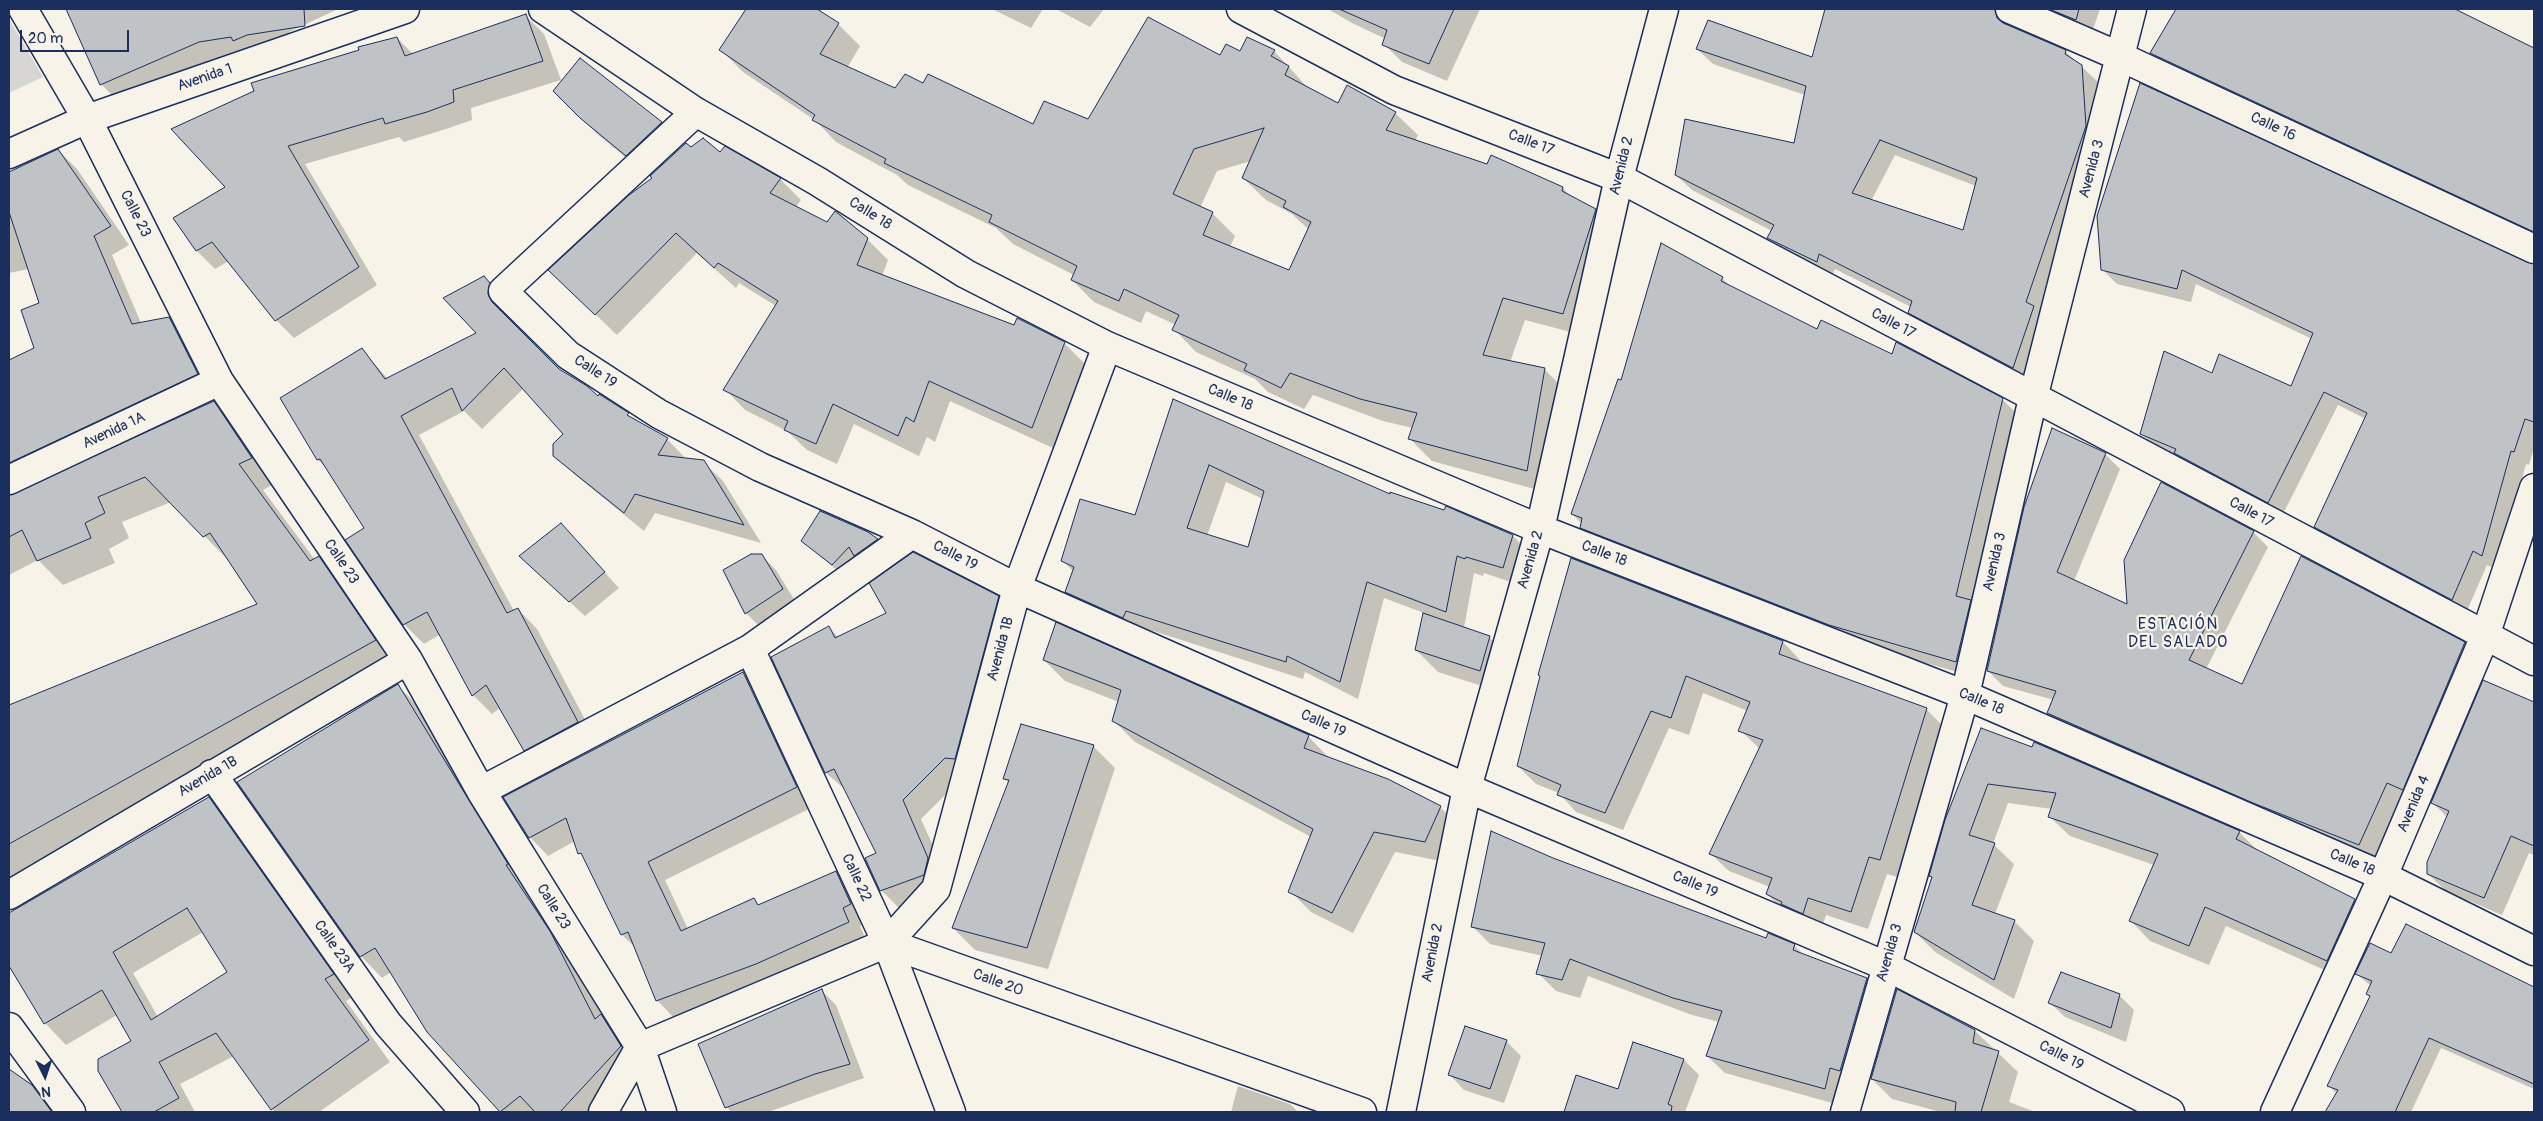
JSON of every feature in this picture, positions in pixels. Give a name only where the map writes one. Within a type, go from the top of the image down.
[{"type":"street","name":"Calle 23","points":[[23,9],[87,119],[218,381],[408,660],[481,791],[640,1047],[662,1112]]},
{"type":"street","name":"Avenida 1","points":[[9,154],[87,119],[405,9]]},
{"type":"street","name":"Calle 18","points":[[543,9],[696,112],[817,181],[966,274],[1107,346],[1540,529],[1965,695],[2383,876],[2534,951]]},
{"type":"street","name":"Calle 17","points":[[1241,9],[1394,90],[1618,178],[2534,661]]},
{"type":"street","name":"Avenida 2","points":[[1401,1112],[1467,788],[1540,529],[1618,178],[1664,9]]},
{"type":"street","name":"Calle 16","points":[[2010,9],[2121,57],[2534,249]]},
{"type":"street","name":"Avenida 3","points":[[1845,1112],[1965,695],[2033,398],[2132,9]]},
{"type":"street","name":"Calle 19","points":[[696,112],[503,291],[568,355],[659,414],[760,467],[912,534],[1017,588],[1467,788],[1886,966],[2170,1112]]},
{"type":"street","name":"Avenida 1B","points":[[887,943],[936,889],[1017,588],[1107,346]]},
{"type":"street","name":"Avenida 1A","points":[[9,480],[218,381]]},
{"type":"street","name":"Avenida 4","points":[[2275,1112],[2383,876],[2485,636],[2534,488]]},
{"type":"street","points":[[481,791],[750,649],[912,534]]},
{"type":"street","name":"Calle 22","points":[[750,649],[887,943],[951,1112]]},
{"type":"street","name":"Avenida 1B","points":[[9,894],[408,660]]},
{"type":"street","name":"Calle 23A","points":[[212,774],[388,1024],[465,1112]]},
{"type":"street","points":[[603,1112],[640,1047],[887,943]]},
{"type":"street","name":"Calle 20","points":[[887,943],[1362,1112]]},
{"type":"street","points":[[9,1027],[71,1112]]},
{"type":"shaded area","points":[[9,19],[43,77],[9,93]]},
{"type":"building","points":[[66,9],[304,9],[305,26],[247,35],[233,41],[231,37],[199,42],[100,85]]},
{"type":"building","points":[[746,9],[817,9],[839,23],[820,54],[895,88],[905,74],[923,83],[928,74],[1033,124],[1044,101],[1088,119],[1148,17],[1220,55],[1226,44],[1240,51],[1247,37],[1275,50],[1271,56],[1289,66],[1285,75],[1338,103],[1347,85],[1396,112],[1386,130],[1487,164],[1491,155],[1563,187],[1562,191],[1596,209],[1563,314],[1503,298],[1483,355],[1545,368],[1527,471],[1408,439],[1417,413],[1360,399],[1290,373],[1281,388],[1244,370],[1247,364],[1172,330],[1179,315],[1124,289],[1119,301],[1071,280],[1077,266],[989,222],[992,215],[884,163],[886,159],[812,120],[815,115],[719,50]],"holes":[[[1264,128],[1242,178],[1286,201],[1283,207],[1311,222],[1289,270],[1203,235],[1213,212],[1173,194],[1194,149]]]},
{"type":"building","points":[[1339,9],[1454,9],[1429,64],[1382,45],[1387,30]]},
{"type":"building","points":[[1825,9],[1995,9],[1997,18],[2003,23],[2066,50],[2065,54],[2082,65],[2086,126],[2026,302],[2034,306],[2013,368],[1908,313],[1912,301],[1819,254],[1817,262],[1767,238],[1774,225],[1675,175],[1685,119],[1794,143],[1806,86],[1696,49],[1708,20],[1812,57]],"holes":[[[1880,140],[1977,178],[1963,230],[1852,193]]]},
{"type":"building","points":[[2049,9],[2079,9],[2076,20]]},
{"type":"building","points":[[2176,9],[2455,9],[2534,48],[2534,232],[2150,53]]},
{"type":"building","points":[[526,14],[543,61],[453,90],[454,102],[427,112],[385,124],[383,118],[288,146],[359,267],[275,321],[212,242],[196,251],[173,218],[225,187],[171,129],[254,91],[251,83],[359,50],[358,47],[397,37],[405,56]]},
{"type":"building","points":[[580,58],[662,122],[626,156],[580,118],[553,91]]},
{"type":"building","points":[[2140,83],[2534,264],[2534,422],[2525,419],[2514,452],[2511,451],[2482,556],[2473,551],[2452,600],[2314,527],[2367,413],[2324,392],[2268,503],[2174,453],[2176,449],[2140,434],[2164,351],[2212,373],[2219,354],[2291,386],[2313,333],[2182,270],[2177,289],[2101,270],[2097,216]]},
{"type":"building","points":[[703,138],[720,152],[725,146],[781,178],[770,193],[827,222],[835,211],[868,238],[857,265],[1014,325],[1017,318],[1065,342],[1032,428],[929,381],[914,422],[906,417],[898,436],[833,404],[816,444],[784,430],[788,421],[723,390],[778,301],[718,263],[714,268],[676,233],[595,315],[548,270],[629,195],[652,178],[650,176],[686,143],[691,147]]},
{"type":"building","points":[[58,149],[111,226],[94,236],[132,324],[169,317],[198,374],[9,463],[9,360],[34,348],[21,310],[39,303],[9,212],[9,172]]},
{"type":"building","points":[[1661,243],[1723,277],[1721,281],[1817,329],[1821,320],[1892,354],[1896,342],[2003,398],[1956,596],[1971,600],[1956,662],[1829,625],[1580,528],[1582,518],[1571,514],[1618,379],[1621,380]]},
{"type":"building","points":[[484,276],[490,283],[488,294],[492,302],[559,369],[587,386],[598,396],[599,394],[629,413],[627,415],[668,438],[658,455],[704,460],[744,525],[635,494],[624,513],[553,456],[553,444],[563,434],[504,368],[462,411],[452,388],[401,416],[507,613],[518,608],[578,722],[524,751],[486,685],[472,696],[427,612],[403,625],[345,540],[364,528],[320,459],[317,460],[280,398],[362,348],[385,379],[476,333],[443,298]]},
{"type":"building","points":[[1173,399],[1390,494],[1390,492],[1444,510],[1446,506],[1513,535],[1503,568],[1457,556],[1446,612],[1367,582],[1340,682],[1287,656],[1286,662],[1126,611],[1123,618],[1065,592],[1074,567],[1061,561],[1080,499],[1135,515]],"holes":[[[1209,465],[1264,491],[1248,547],[1187,528]]]},
{"type":"building","points":[[214,401],[252,458],[239,464],[310,561],[319,556],[376,640],[9,844],[9,705],[257,604],[210,533],[203,537],[145,477],[98,497],[105,513],[85,523],[91,538],[37,561],[22,530],[9,537],[9,495]]},
{"type":"building","points":[[2052,428],[2106,453],[2057,572],[2127,604],[2124,560],[2161,482],[2254,531],[2189,660],[2242,684],[2301,556],[2465,642],[2403,790],[2387,783],[2359,845],[2253,803],[2047,713],[2056,691],[1987,671],[2024,507]]},
{"type":"building","points":[[820,511],[868,532],[878,539],[854,556],[849,547],[832,565],[801,541]]},
{"type":"building","points":[[561,523],[605,572],[569,602],[519,556]]},
{"type":"building","points":[[913,552],[999,596],[955,759],[945,758],[903,800],[928,858],[924,875],[880,891],[865,858],[876,853],[834,769],[825,773],[771,657],[829,626],[835,638],[886,613],[869,583]]},
{"type":"building","points":[[751,554],[762,554],[783,589],[745,614],[723,570]]},
{"type":"building","points":[[1571,558],[1783,641],[1779,654],[1927,708],[1880,860],[1869,857],[1851,912],[1808,898],[1803,914],[1781,904],[1782,902],[1766,894],[1772,878],[1709,854],[1763,740],[1738,731],[1750,702],[1686,676],[1671,718],[1651,711],[1605,813],[1557,795],[1561,785],[1517,766],[1540,676],[1538,675]]},
{"type":"building","points":[[1423,613],[1490,636],[1480,671],[1415,650]]},
{"type":"building","points":[[1056,622],[1309,735],[1304,748],[1388,779],[1441,806],[1425,842],[1374,832],[1332,913],[1288,892],[1313,829],[1112,721],[1121,690],[1043,660]]},
{"type":"building","points":[[743,672],[797,787],[648,862],[681,931],[754,898],[758,905],[836,871],[851,904],[843,908],[849,922],[756,964],[656,1001],[628,932],[621,935],[581,853],[578,854],[566,818],[529,838],[503,797]]},
{"type":"building","points":[[2483,680],[2534,702],[2534,846],[2511,836],[2484,898],[2427,874],[2427,862],[2449,811],[2431,803]]},
{"type":"building","points":[[398,684],[508,864],[506,865],[550,931],[595,1019],[601,1014],[621,1046],[560,1112],[535,1112],[520,1096],[500,1112],[427,1032],[375,948],[360,957],[237,782]]},
{"type":"building","points":[[1021,724],[1094,745],[1027,948],[952,928],[1009,780],[1003,779]]},
{"type":"building","points":[[1981,728],[2032,747],[2034,742],[2240,831],[2236,839],[2355,899],[2327,961],[2205,907],[2189,946],[2129,921],[2158,854],[2048,817],[2056,793],[1988,784],[1969,835],[1995,843],[1972,905],[2015,920],[1994,980],[1914,932],[1932,877],[1929,876],[1945,820]]},
{"type":"building","points":[[209,797],[334,974],[325,979],[369,1040],[271,1110],[216,1033],[159,1062],[179,1098],[154,1112],[122,1112],[98,1071],[98,1059],[131,1041],[102,990],[44,1024],[9,966],[9,913]],"holes":[[[187,908],[227,972],[151,1020],[113,952]]]},
{"type":"building","points":[[1491,831],[1553,858],[1766,938],[1768,933],[1795,944],[1793,950],[1867,978],[1840,1071],[1830,1068],[1825,1089],[1706,1056],[1722,1011],[1673,998],[1570,959],[1562,980],[1536,974],[1545,943],[1471,927]]},
{"type":"building","points":[[2406,924],[2534,987],[2534,1084],[2429,1038],[2395,1112],[2325,1112],[2338,1090],[2327,1086],[2370,996],[2366,994],[2372,981],[2355,974],[2370,943],[2391,953]]},
{"type":"building","points":[[2061,972],[2120,994],[2111,1028],[2048,1003]]},
{"type":"building","points":[[822,989],[850,1064],[815,1074],[725,1108],[698,1044]]},
{"type":"building","points":[[1897,989],[1975,1030],[1973,1043],[1999,1051],[1981,1112],[1955,1112],[1956,1102],[1871,1079]]},
{"type":"building","points":[[1465,1026],[1507,1040],[1490,1089],[1448,1075]]},
{"type":"building","points":[[1633,1042],[1684,1059],[1668,1104],[1672,1106],[1671,1112],[1564,1112],[1576,1075],[1618,1089]]},
{"type":"building","points":[[9,1069],[32,1085],[52,1112],[9,1112]]},
{"type":"district","name":"ESTACIÓN DEL SALADO","points":[[2178,634]]}]
